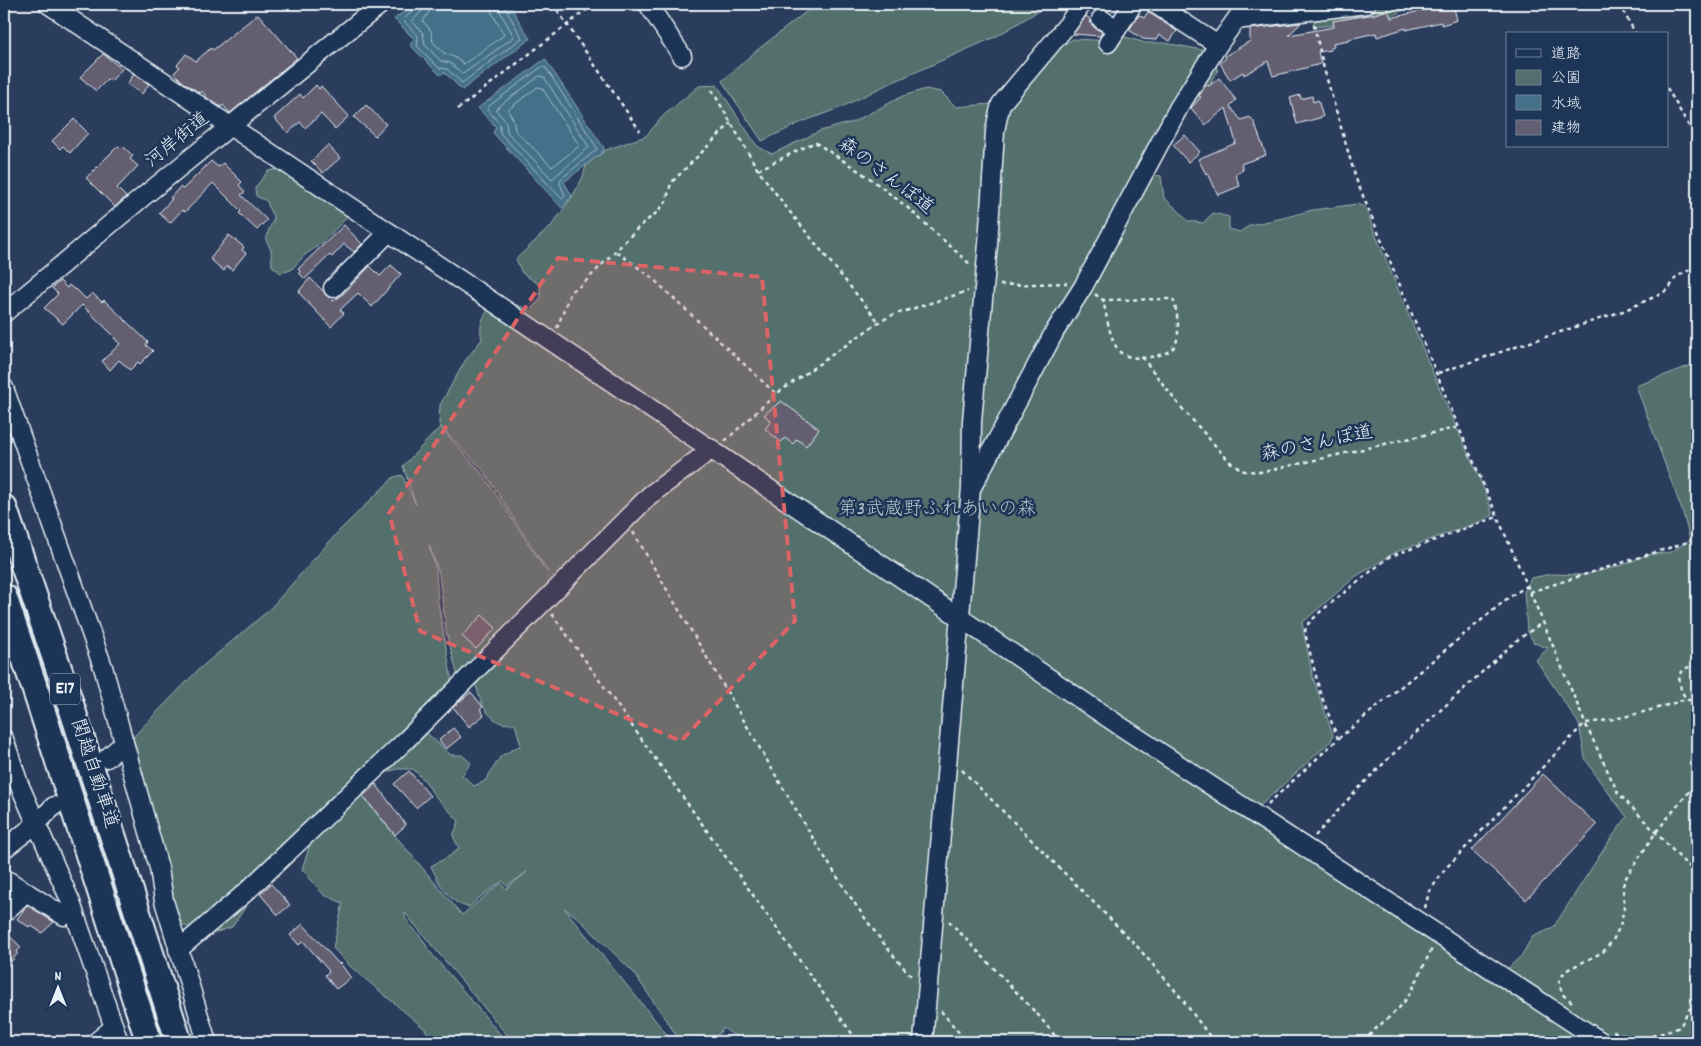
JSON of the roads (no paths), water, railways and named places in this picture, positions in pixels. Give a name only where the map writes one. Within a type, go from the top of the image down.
[{"type":"highway","name":"関越自動車道","points":[[4,508],[66,690],[179,1042]]},
{"type":"highway","name":"関越自動車道","points":[[4,597],[149,1042]]},
{"type":"street","points":[[48,4],[390,232],[959,618],[1305,848],[1430,929],[1606,1036]]},
{"type":"street","name":"河岸街道","points":[[4,314],[231,125],[381,4]]},
{"type":"street","points":[[648,4],[682,56]]},
{"type":"street","points":[[923,1042],[971,488],[972,420],[995,131],[1001,104],[1082,4]]},
{"type":"street","points":[[1102,19],[1112,36],[1133,4]]},
{"type":"street","points":[[1155,4],[1218,45]]},
{"type":"street","points":[[971,488],[1055,331],[1083,285],[1179,107],[1218,45],[1247,4]]},
{"type":"street","points":[[1236,20],[1366,4]]},
{"type":"street","points":[[332,288],[390,232]]},
{"type":"street","points":[[4,388],[100,659],[159,868],[164,902],[207,1042]]},
{"type":"street","points":[[178,950],[246,892],[405,741],[650,495],[713,450]]},
{"type":"street","points":[[4,739],[19,784],[70,900],[116,1035],[96,1042]]},
{"type":"street","points":[[107,758],[124,743]]},
{"type":"street","points":[[4,849],[36,824],[54,806]]},
{"type":"street","points":[[4,878],[64,916]]},
{"type":"street","points":[[4,913],[26,892]]},
{"type":"water","points":[[414,4],[509,4],[530,39],[462,90],[444,72],[440,75],[410,45],[414,39],[394,19]]},
{"type":"water","points":[[545,59],[604,148],[604,151],[564,182],[572,196],[562,208],[493,133],[496,127],[478,108]]},
{"type":"park label","name":"第3武蔵野ふれあいの森","points":[[937,510]]}]
